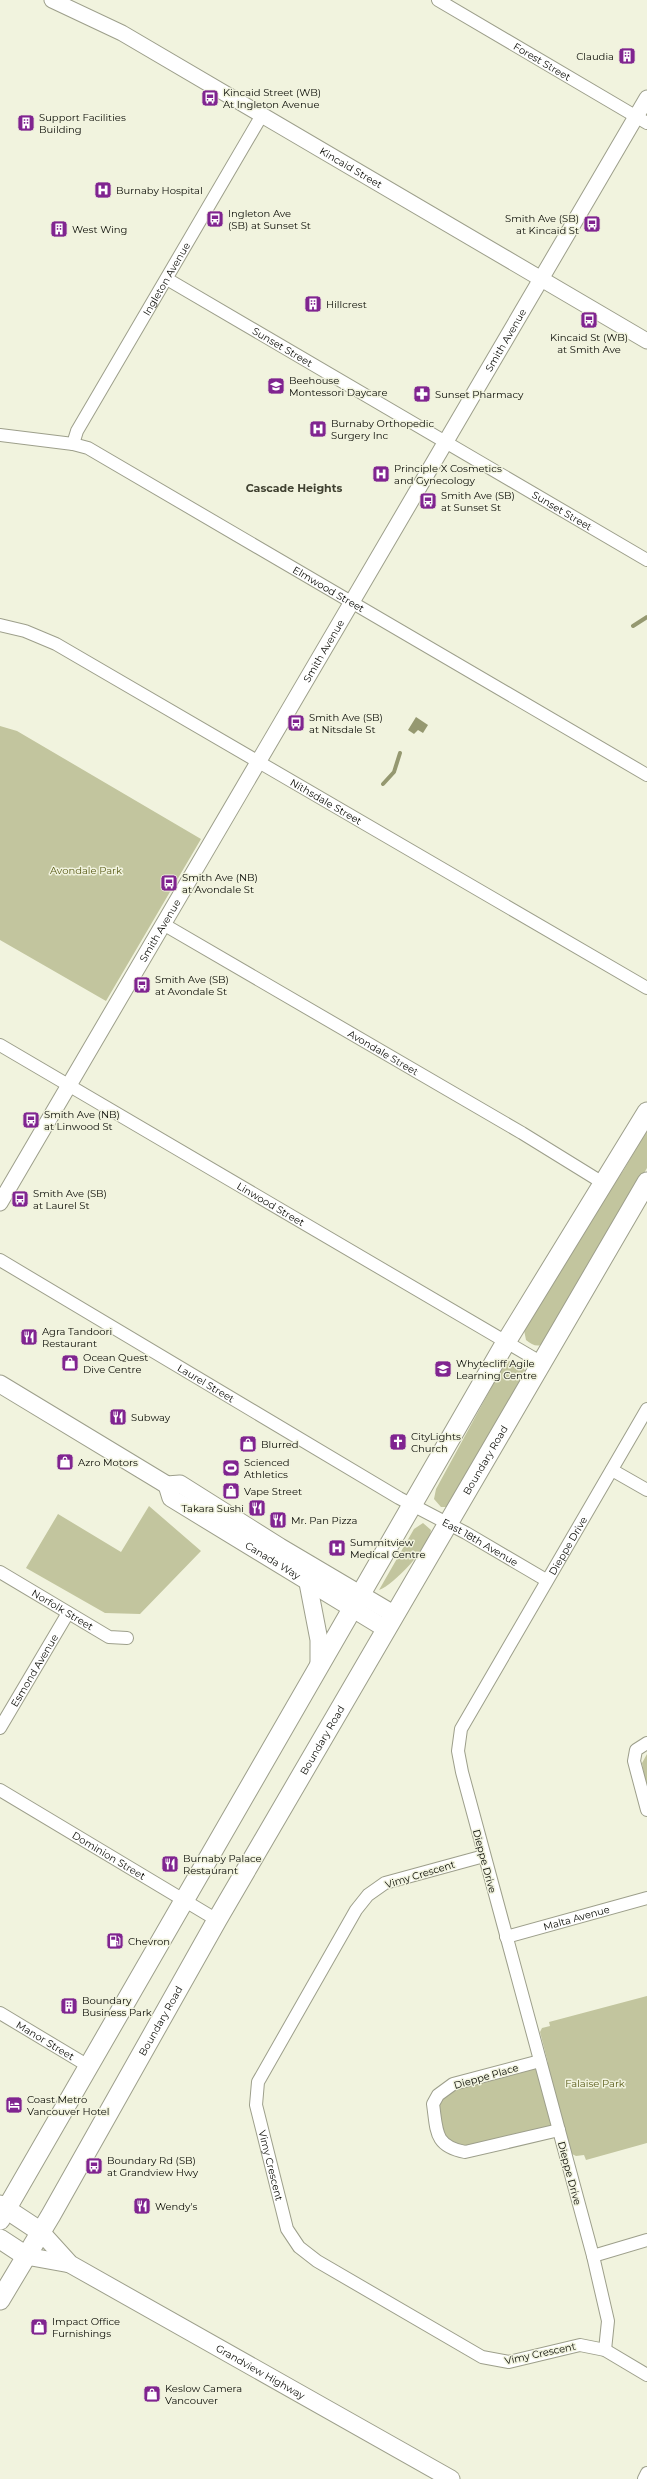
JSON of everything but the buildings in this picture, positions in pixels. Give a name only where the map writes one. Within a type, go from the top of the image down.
[{"type":"main road","points":[[2,2212],[90,2067],[506,1342],[647,1112]]},
{"type":"main road","name":"Boundary Road","points":[[0,2300],[41,2232],[217,1920],[647,1182]]},
{"type":"main road","name":"Canada Way","points":[[0,1384],[167,1485],[180,1484],[280,1547],[357,1602],[391,1622]]},
{"type":"main road","name":"Canada Way","points":[[167,1485],[171,1498],[308,1583],[357,1602]]},
{"type":"main road","points":[[308,1583],[319,1640],[319,1667]]},
{"type":"main road","name":"Grandview Highway","points":[[2,2212],[41,2232],[70,2264],[451,2479]]},
{"type":"main road","name":"Grandview Highway","points":[[0,2239],[26,2256],[70,2264]]},
{"type":"street","name":"Kincaid Street","points":[[52,0],[122,33],[647,341]]},
{"type":"street","name":"Forest Street","points":[[438,0],[642,119]]},
{"type":"street","name":"Smith Avenue","points":[[0,1203],[541,279],[642,119],[647,98]]},
{"type":"street","name":"Ingleton Avenue","points":[[73,444],[77,431],[262,116]]},
{"type":"street","name":"Sunset Street","points":[[167,279],[647,560]]},
{"type":"street","name":"Elmwood Street","points":[[0,436],[73,444],[88,448],[647,775]]},
{"type":"street","name":"Nithsdale Street","points":[[0,625],[47,640],[647,988]]},
{"type":"street","name":"Avondale Street","points":[[163,924],[522,1133],[603,1183]]},
{"type":"street","name":"Linwood Street","points":[[0,1045],[542,1363]]},
{"type":"street","name":"Laurel Street","points":[[0,1260],[413,1504]]},
{"type":"street","name":"Dieppe Drive","points":[[605,2350],[608,2320],[593,2256],[484,1856],[458,1751],[461,1729],[647,1408]]},
{"type":"street","points":[[612,1470],[647,1490]]},
{"type":"street","name":"East 18th Avenue","points":[[413,1504],[546,1580]]},
{"type":"street","name":"Norfolk Street","points":[[0,1572],[110,1637],[127,1638]]},
{"type":"street","name":"Esmond Avenue","points":[[0,1728],[68,1613]]},
{"type":"street","points":[[647,1743],[636,1750],[634,1762],[647,1810]]},
{"type":"street","name":"Dominion Street","points":[[0,1790],[184,1902],[217,1920]]},
{"type":"street","name":"Vimy Crescent","points":[[484,1856],[385,1883],[368,1895],[356,1910],[258,2082],[256,2105],[288,2229],[299,2247],[317,2261],[474,2353],[490,2359],[509,2362],[580,2345],[605,2350]]},
{"type":"street","name":"Malta Avenue","points":[[506,1937],[647,1898]]},
{"type":"street","name":"Manor Street","points":[[0,2013],[90,2067]]},
{"type":"street","name":"Dieppe Place","points":[[540,2061],[453,2084],[445,2088],[433,2104],[437,2135],[444,2144],[455,2150],[465,2152],[559,2130]]},
{"type":"street","points":[[593,2256],[647,2240]]},
{"type":"street","points":[[605,2350],[647,2376]]},
{"type":"street","points":[[644,2479],[647,2473]]},
{"type":"green space","name":"Avondale Park","points":[[0,726],[17,731],[201,839],[106,1001],[0,940]]},
{"type":"green space","points":[[647,1130],[647,1168],[546,1342],[538,1346],[531,1344],[526,1340],[524,1330],[595,1211],[623,1171]]},
{"type":"green space","points":[[509,1361],[521,1365],[527,1373],[447,1507],[441,1507],[434,1499],[436,1489],[502,1368]]},
{"type":"green space","points":[[149,1506],[201,1551],[140,1614],[105,1613],[26,1568],[58,1514],[121,1552]]},
{"type":"green space","points":[[423,1523],[431,1530],[425,1545],[402,1573],[386,1587],[379,1590],[414,1529]]},
{"type":"green space","points":[[647,1754],[647,1791],[642,1763]]},
{"type":"green space","name":"Falaise Park","points":[[647,1996],[647,2143],[586,2160],[584,2155],[576,2156],[572,2154],[564,2125],[466,2149],[451,2144],[443,2135],[437,2112],[440,2100],[452,2089],[548,2063],[540,2032],[542,2028],[550,2026],[549,2022]]},
{"type":"shaded area","points":[[416,717],[428,725],[423,733],[418,730],[414,734],[408,730]]},
{"type":"waterway","points":[[633,626],[647,617]]},
{"type":"waterway","points":[[383,784],[394,772],[400,753]]},
{"type":"place","name":"Claudia","points":[[627,56]]},
{"type":"place","name":"Kincaid Street (WB) At Ingleton Avenue","points":[[210,98]]},
{"type":"place","name":"Support Facilities Building","points":[[26,123]]},
{"type":"place","name":"Burnaby Hospital","points":[[103,190]]},
{"type":"place","name":"Ingleton Ave (SB) at Sunset St","points":[[215,219]]},
{"type":"place","name":"Smith Ave (SB) at Kincaid St","points":[[592,224]]},
{"type":"place","name":"West Wing","points":[[59,229]]},
{"type":"place","name":"Hillcrest","points":[[313,304]]},
{"type":"place","name":"Kincaid St (WB) at Smith Ave","points":[[589,320]]},
{"type":"place","name":"Beehouse Montessori Daycare","points":[[276,386]]},
{"type":"place","name":"Sunset Pharmacy","points":[[422,394]]},
{"type":"place","name":"Burnaby Orthopedic Surgery Inc","points":[[318,429]]},
{"type":"place","name":"Principle X Cosmetics and Gynecology","points":[[381,474]]},
{"type":"place","name":"Smith Ave (SB) at Sunset St","points":[[428,501]]},
{"type":"place","name":"Smith Ave (SB) at Nitsdale St","points":[[296,723]]},
{"type":"place","name":"Smith Ave (NB) at Avondale St","points":[[169,883]]},
{"type":"place","name":"Smith Ave (SB) at Avondale St","points":[[142,985]]},
{"type":"place","name":"Smith Ave (NB) at Linwood St","points":[[31,1120]]},
{"type":"place","name":"Smith Ave (SB) at Laurel St","points":[[20,1199]]},
{"type":"place","name":"Agra Tandoori Restaurant","points":[[29,1337]]},
{"type":"place","name":"Ocean Quest Dive Centre","points":[[70,1363]]},
{"type":"place","name":"Whytecliff Agile Learning Centre","points":[[443,1369]]},
{"type":"place","name":"Subway","points":[[118,1417]]},
{"type":"place","name":"CityLights Church","points":[[398,1442]]},
{"type":"place","name":"Blurred","points":[[248,1444]]},
{"type":"place","name":"Azro Motors","points":[[65,1462]]},
{"type":"place","name":"Scienced Athletics","points":[[231,1468]]},
{"type":"place","name":"Vape Street","points":[[231,1491]]},
{"type":"place","name":"Takara Sushi","points":[[257,1508]]},
{"type":"place","name":"Mr. Pan Pizza","points":[[278,1520]]},
{"type":"place","name":"Summitview Medical Centre","points":[[337,1548]]},
{"type":"place","name":"Burnaby Palace Restaurant","points":[[170,1864]]},
{"type":"place","name":"Chevron","points":[[115,1941]]},
{"type":"place","name":"Boundary Business Park","points":[[69,2006]]},
{"type":"place","name":"Coast Metro Vancouver Hotel","points":[[14,2105]]},
{"type":"place","name":"Boundary Rd (SB) at Grandview Hwy","points":[[94,2166]]},
{"type":"place","name":"Wendy's","points":[[142,2206]]},
{"type":"place","name":"Impact Office Furnishings","points":[[39,2327]]},
{"type":"place","name":"Keslow Camera Vancouver","points":[[152,2394]]},
{"type":"district","name":"Cascade Heights","points":[[294,488]]}]
